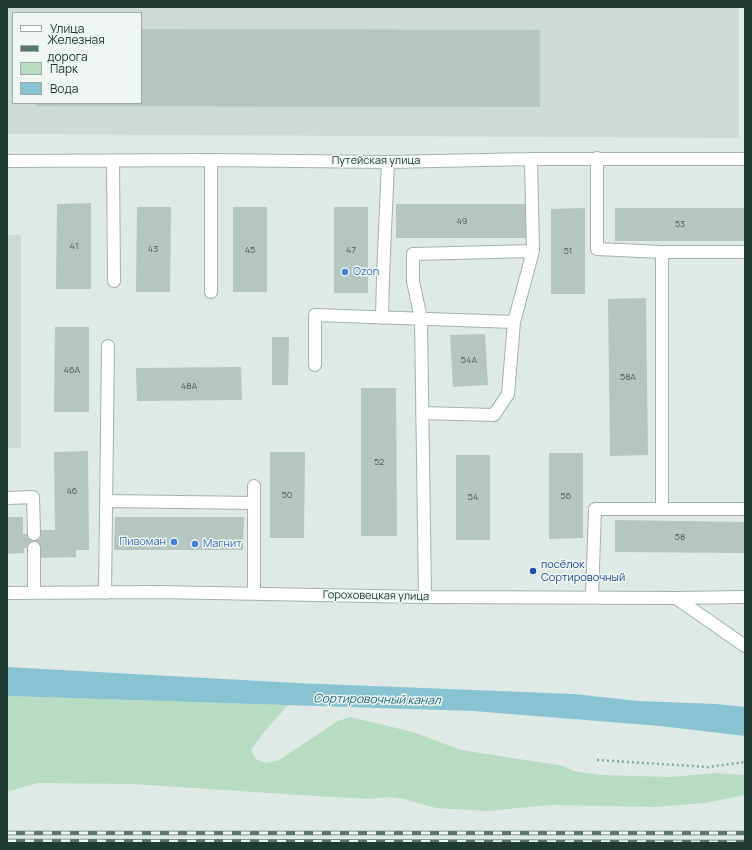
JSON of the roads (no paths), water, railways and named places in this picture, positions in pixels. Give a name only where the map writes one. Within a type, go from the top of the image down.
[{"type":"street","name":"Путейская улица","points":[[7,161],[211,160],[388,162],[597,158],[745,159]]},
{"type":"street","points":[[597,158],[597,249],[662,252],[745,252]]},
{"type":"street","points":[[422,413],[494,415],[508,394],[514,322],[533,251],[531,159]]},
{"type":"street","points":[[211,160],[211,292]]},
{"type":"street","points":[[113,161],[114,281]]},
{"type":"street","points":[[382,318],[388,162]]},
{"type":"street","points":[[425,597],[421,319],[413,281],[413,254],[533,251]]},
{"type":"street","points":[[662,252],[662,509]]},
{"type":"street","points":[[315,365],[315,315],[514,322]]},
{"type":"street","points":[[105,593],[108,346]]},
{"type":"street","points":[[254,486],[254,594]]},
{"type":"street","points":[[7,498],[33,497],[34,534]]},
{"type":"street","points":[[106,501],[254,504]]},
{"type":"street","points":[[592,597],[596,509],[745,509]]},
{"type":"street","points":[[34,548],[34,593]]},
{"type":"street","name":"Гороховецкая улица","points":[[7,593],[254,594],[425,597],[745,597]]},
{"type":"street","points":[[676,598],[745,646]]},
{"type":"water","name":"Сортировочный канал","points":[[7,667],[297,683],[574,694],[638,701],[716,704],[745,707],[745,736],[660,726],[473,711],[7,696]]},
{"type":"railway","points":[[7,833],[745,833]]},
{"type":"railway","points":[[7,841],[745,842]]},
{"type":"place","name":"Ozon","points":[[345,272]]},
{"type":"place","name":"Пивоман","points":[[174,542]]},
{"type":"place","name":"Магнит","points":[[195,544]]},
{"type":"place","name":"посёлок Сортировочный","points":[[533,571]]}]
